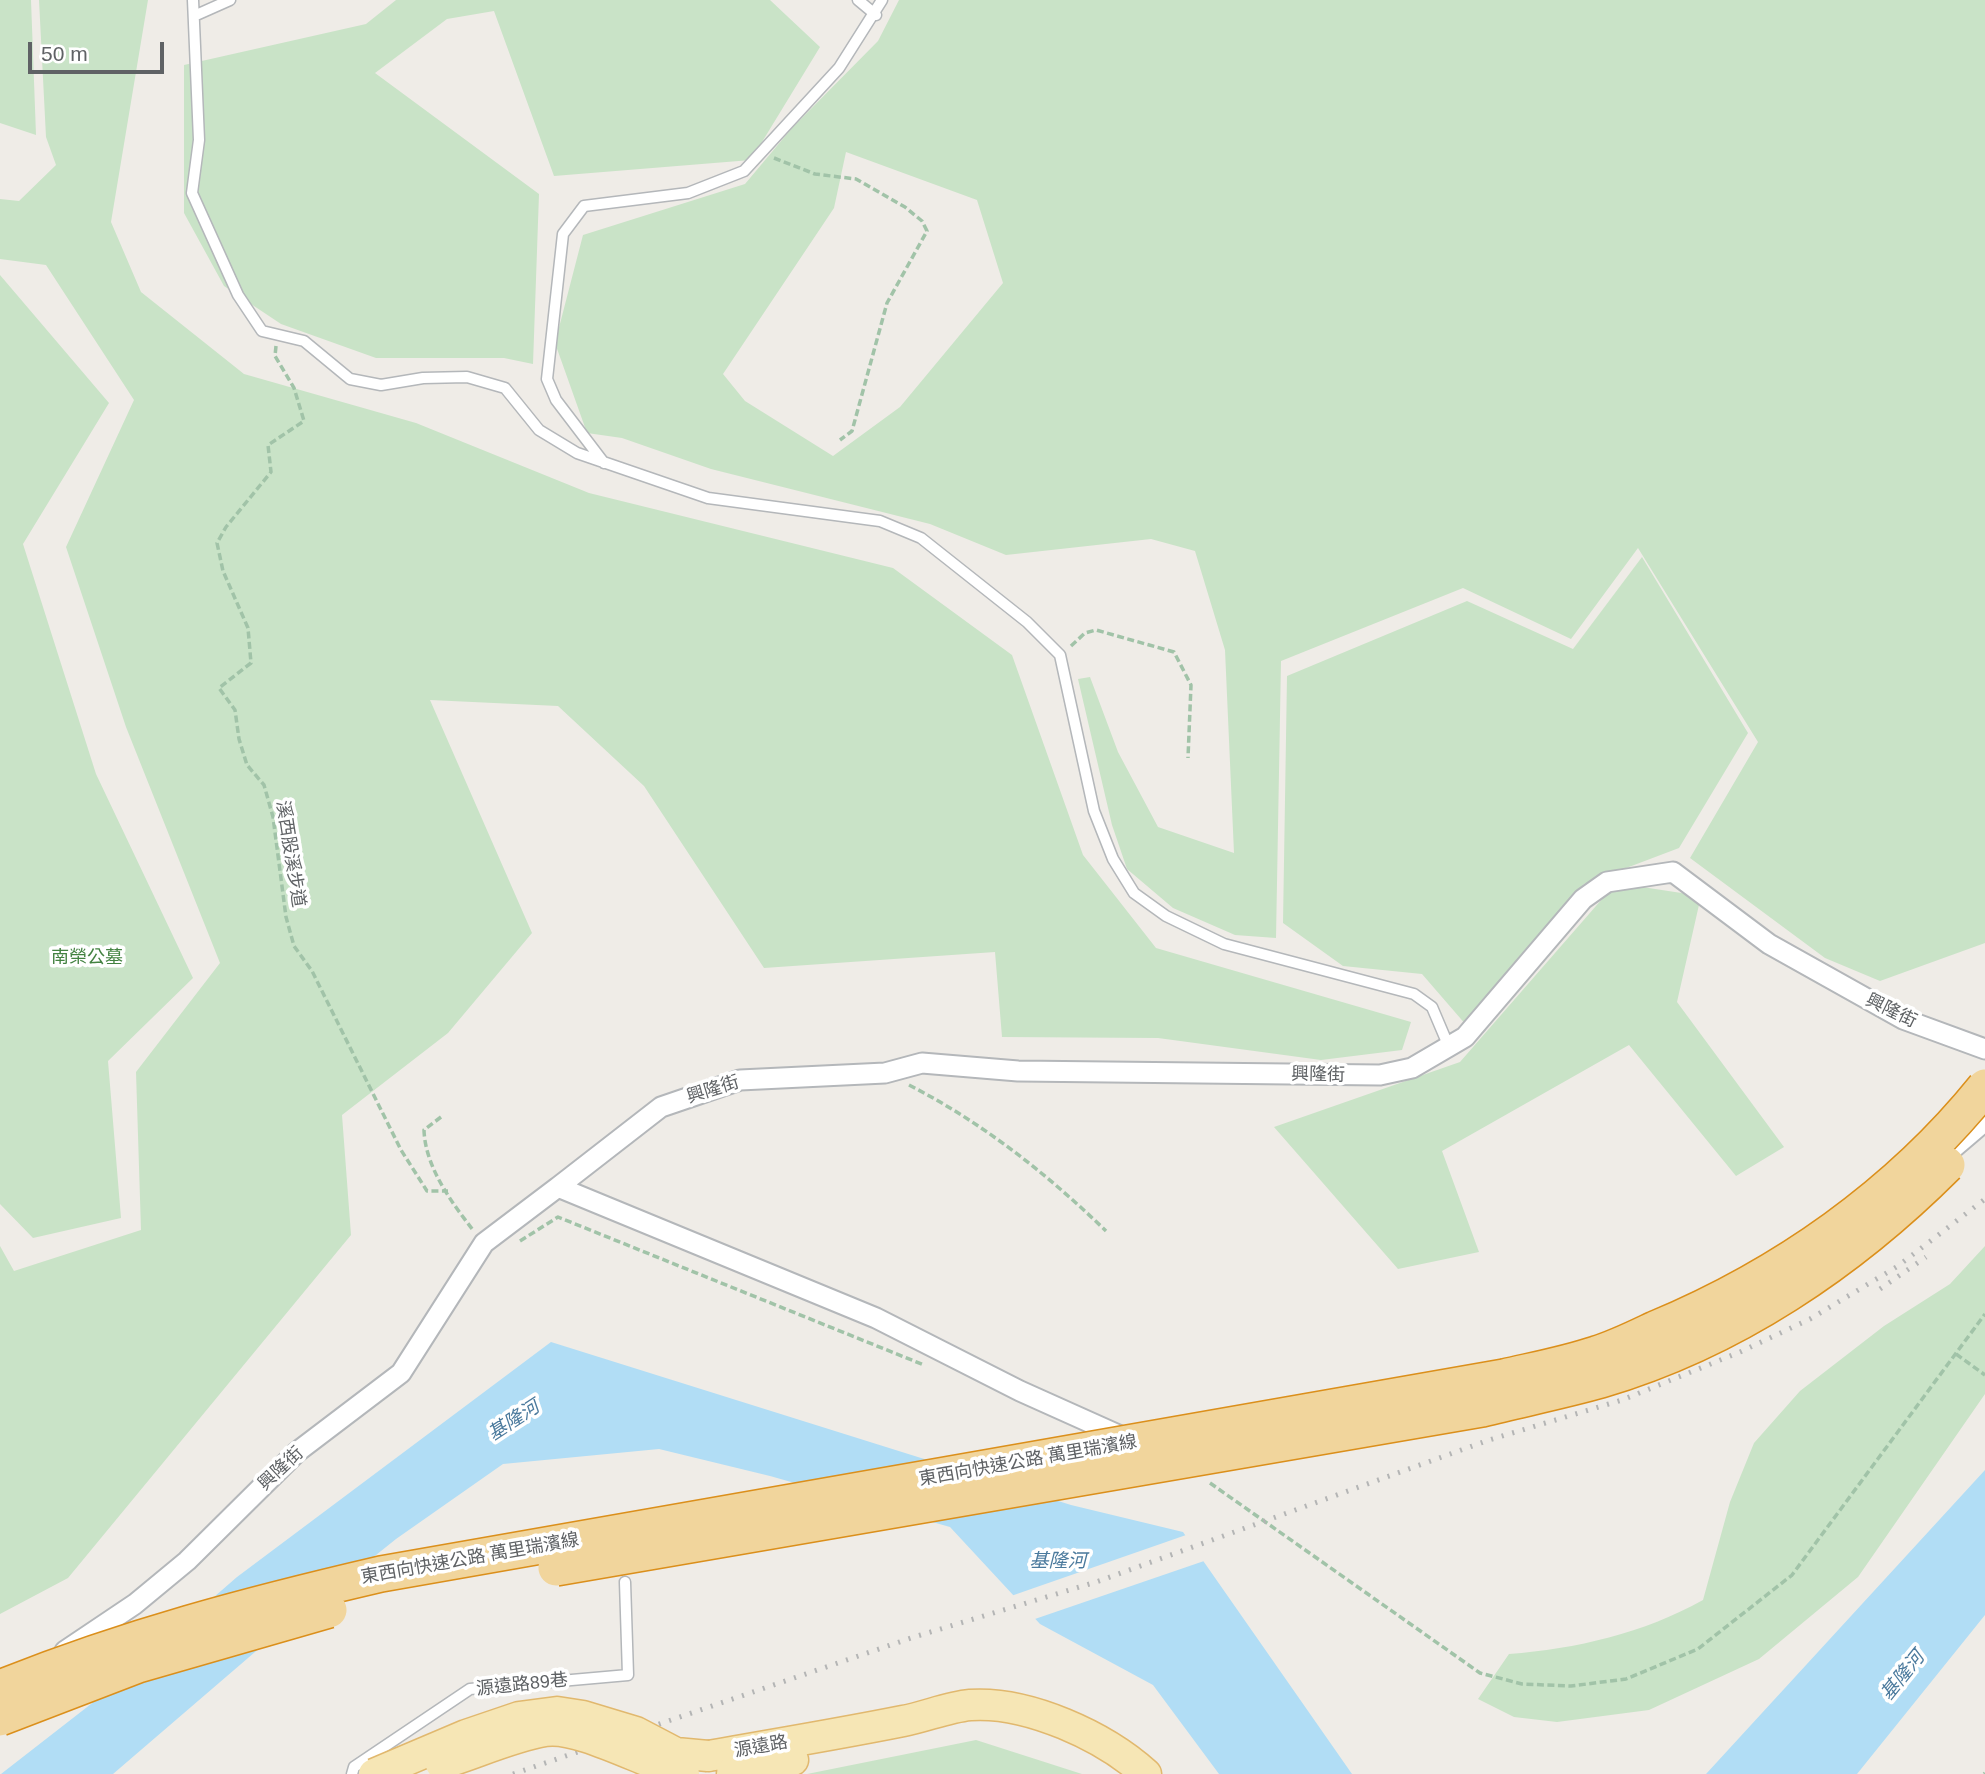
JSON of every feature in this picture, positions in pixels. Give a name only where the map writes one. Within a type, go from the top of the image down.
[{"type":"highway","name":"東西向快速公路 萬里瑞濱線","points":[[0,1689],[89,1653],[228,1611],[381,1574],[1504,1377],[1597,1354],[1703,1309],[1781,1265],[1825,1236],[1900,1177],[1956,1123],[1985,1087]]},
{"type":"highway","name":"東西向快速公路 萬里瑞濱線","points":[[0,1718],[138,1665],[246,1632],[387,1597],[1482,1409],[1602,1380],[1698,1344],[1789,1294],[1863,1242],[1890,1219],[1985,1122]]},
{"type":"main road","name":"源遠路","points":[[374,1774],[466,1734],[519,1717],[556,1712],[583,1716],[636,1732],[677,1753],[708,1756],[905,1720],[971,1705],[1023,1711],[1065,1723],[1122,1754],[1146,1774]]},
{"type":"main road","name":"源遠路","points":[[732,1774],[911,1734],[981,1722],[1030,1728],[1080,1748],[1123,1774]]},
{"type":"main road","points":[[418,1774],[547,1731],[594,1739],[657,1767],[684,1774]]},
{"type":"street","name":"興隆街","points":[[0,1689],[70,1648],[135,1604],[187,1561],[297,1452],[401,1373],[484,1242],[661,1107],[740,1080],[885,1073],[922,1063],[1018,1071],[1380,1075],[1412,1068],[1449,1048],[1473,1029],[1583,899],[1607,881],[1673,872],[1769,944],[1903,1019],[1985,1049]]},
{"type":"street","points":[[558,1187],[876,1318],[1020,1391],[1189,1467],[1252,1465],[1492,1411],[1690,1324],[1818,1255],[1882,1209],[1985,1122]]},
{"type":"lane","points":[[194,0],[199,141],[192,193],[238,295],[262,331],[304,341],[350,379],[381,385],[423,378],[467,377],[505,388],[539,430],[577,453],[708,498],[880,521],[921,538],[1027,622],[1060,655],[1094,811],[1113,859],[1134,893],[1166,916],[1224,944],[1414,994],[1432,1007],[1449,1048]]},
{"type":"lane","points":[[194,16],[230,0]]},
{"type":"lane","points":[[858,0],[876,15]]},
{"type":"lane","points":[[604,463],[556,400],[547,379],[563,234],[584,206],[688,193],[744,171],[839,68],[876,15],[882,0]]},
{"type":"lane","name":"源遠路89巷","points":[[352,1774],[354,1767],[470,1689],[628,1675],[625,1582]]},
{"type":"path","points":[[759,152],[815,174],[856,179],[905,207],[922,221],[928,231],[887,303],[852,431],[840,440]]},
{"type":"path","name":"溪西股溪步道","points":[[275,334],[275,356],[294,388],[304,421],[268,445],[271,472],[226,527],[217,543],[223,571],[248,628],[251,663],[219,688],[235,710],[239,739],[247,765],[264,785],[273,817],[286,918],[294,946],[312,971],[401,1150],[427,1191],[448,1191]]},
{"type":"path","points":[[1060,655],[1085,633],[1096,630],[1174,652],[1191,685],[1188,758]]},
{"type":"path","points":[[885,1073],[950,1107],[1054,1180],[1106,1231]]},
{"type":"path","points":[[441,1117],[424,1130],[431,1166],[484,1242]]},
{"type":"path","points":[[517,1243],[558,1217],[925,1366]]},
{"type":"path","points":[[1189,1467],[1241,1507],[1480,1673],[1522,1685],[1571,1686],[1626,1679],[1698,1649],[1792,1576],[1985,1314]]},
{"type":"path","points":[[1955,1353],[1985,1375]]},
{"type":"green space","points":[[0,0],[31,0],[36,135],[0,123]]},
{"type":"green space","points":[[39,0],[148,0],[111,222],[141,292],[244,374],[416,423],[589,493],[893,568],[1012,655],[1083,855],[1156,948],[1411,1022],[1402,1050],[1321,1060],[1158,1038],[1002,1037],[995,952],[764,968],[644,786],[558,706],[430,700],[532,933],[448,1033],[342,1115],[351,1235],[68,1578],[0,1614],[0,1246],[14,1271],[141,1230],[136,1072],[220,963],[126,727],[66,547],[134,400],[46,265],[0,259],[0,199],[19,201],[56,165],[46,137]]},
{"type":"green space","points":[[396,0],[770,0],[820,47],[751,160],[554,176],[494,11],[447,19],[375,73],[539,194],[533,364],[504,358],[376,358],[281,324],[224,286],[184,213],[184,65],[366,24]]},
{"type":"green space","points":[[899,0],[1985,0],[1985,943],[1880,981],[1825,958],[1690,858],[1758,742],[1638,548],[1571,639],[1463,588],[1281,661],[1276,938],[1235,935],[1173,908],[1127,869],[1112,825],[1078,679],[1090,677],[1118,752],[1158,827],[1234,853],[1225,650],[1195,551],[1151,539],[1006,555],[930,524],[711,469],[622,438],[587,433],[555,343],[583,235],[745,184],[792,128],[878,41]],"holes":[[[846,152],[977,200],[1003,283],[900,407],[833,456],[745,401],[723,374],[834,208]]]},
{"type":"green space","name":"南榮公墓","points":[[0,275],[109,403],[23,544],[96,774],[193,978],[108,1061],[121,1218],[33,1238],[0,1204]]},
{"type":"green space","points":[[1642,557],[1748,733],[1679,848],[1584,884],[1467,1026],[1422,974],[1343,966],[1283,923],[1287,676],[1467,601],[1573,649]]},
{"type":"green space","points":[[1616,883],[1701,896],[1677,1002],[1784,1147],[1736,1176],[1629,1045],[1442,1151],[1479,1252],[1398,1269],[1274,1127],[1460,1062]]},
{"type":"green space","points":[[1985,1246],[1985,1394],[1858,1577],[1759,1659],[1649,1710],[1557,1722],[1514,1717],[1478,1699],[1509,1654],[1609,1638],[1657,1622],[1703,1600],[1730,1502],[1754,1443],[1800,1391],[1884,1326],[1950,1284]]},
{"type":"green space","points":[[976,1740],[1082,1774],[807,1774]]},
{"type":"water","name":"基隆河","points":[[551,1342],[1071,1505],[1183,1532],[1352,1774],[1219,1774],[1153,1685],[1040,1624],[950,1527],[770,1476],[659,1449],[503,1464],[396,1539],[255,1652],[113,1774],[1,1774],[91,1704],[237,1577]]},
{"type":"water","name":"基隆河","points":[[1985,1470],[1985,1615],[1857,1774],[1706,1774]]},
{"type":"pier","points":[[1189,1534],[1207,1560],[1032,1620],[1011,1596]]},
{"type":"railway","points":[[513,1774],[914,1637],[1096,1582],[1489,1440],[1622,1400],[1740,1352],[1810,1319],[1898,1266],[1985,1199]]},
{"type":"railway","points":[[1880,1289],[1926,1257]]}]
